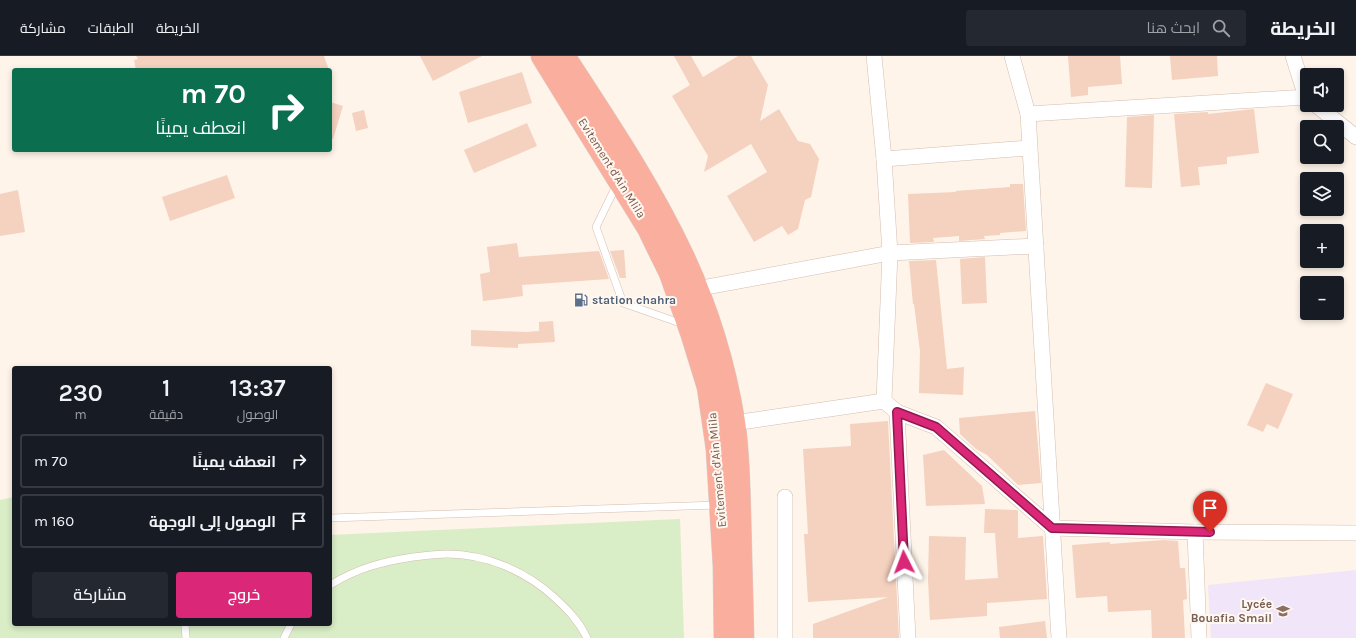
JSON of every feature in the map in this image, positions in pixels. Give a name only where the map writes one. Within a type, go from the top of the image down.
[{"type":"highway","name":"Evitement d'Ain Mlila","points":[[542,56],[648,228],[670,273],[689,326],[708,387],[717,449],[724,566],[725,638]]},
{"type":"highway","name":"Evitement d'Ain Mlila","points":[[564,56],[626,151],[655,201],[684,258],[708,318],[722,361],[734,423],[739,469],[743,638]]},
{"type":"street","points":[[874,56],[884,159],[890,253],[884,401]]},
{"type":"street","points":[[1012,56],[1028,114],[1059,638]]},
{"type":"street","points":[[1293,56],[1300,74]]},
{"type":"street","points":[[1028,114],[1300,100]]},
{"type":"street","points":[[1325,112],[1356,138]]},
{"type":"street","points":[[884,159],[1029,148]]},
{"type":"street","points":[[696,289],[890,253],[1036,246]]},
{"type":"street","points":[[734,423],[884,401],[897,412],[936,427],[1052,528],[1195,532],[1356,533]]},
{"type":"street","points":[[897,412],[908,638]]},
{"type":"street","points":[[785,497],[785,638]]},
{"type":"street","points":[[1195,532],[1199,638]]},
{"type":"lane","points":[[619,179],[596,227],[623,303],[689,326]]},
{"type":"lane","points":[[332,518],[720,504]]},
{"type":"lane","points":[[332,584],[345,576],[366,567],[389,561],[446,554],[474,556],[496,562],[521,573],[544,588],[582,626],[587,638]]},
{"type":"lane","points":[[185,626],[186,638]]},
{"type":"lane","points":[[284,638],[290,626]]},
{"type":"shaded area","name":"Lycée Bouafia Smail","points":[[1356,570],[1356,638],[1211,638],[1208,585]]},
{"type":"green space","points":[[12,497],[12,626],[332,626],[332,535],[680,519],[684,638],[0,638],[0,500]]},
{"type":"building","points":[[136,56],[324,56],[328,68],[136,68],[134,60],[138,59]]},
{"type":"building","points":[[420,56],[482,56],[433,81]]},
{"type":"building","points":[[674,56],[691,56],[703,77],[738,56],[751,56],[768,85],[760,121],[779,109],[798,141],[810,144],[819,159],[811,197],[805,200],[798,229],[788,235],[782,226],[754,242],[727,196],[767,172],[751,144],[704,172],[708,156],[672,96],[690,85]]},
{"type":"building","points":[[1068,56],[1120,56],[1122,84],[1088,87],[1088,95],[1071,97]]},
{"type":"building","points":[[1170,56],[1217,56],[1218,76],[1172,80]]},
{"type":"building","points":[[522,72],[532,103],[468,123],[459,92]]},
{"type":"building","points":[[332,103],[343,106],[332,139]]},
{"type":"building","points":[[1254,109],[1259,153],[1227,157],[1227,164],[1198,167],[1200,185],[1181,187],[1174,114],[1208,112],[1208,114]]},
{"type":"building","points":[[364,110],[368,128],[356,131],[352,113]]},
{"type":"building","points":[[1154,115],[1152,188],[1125,187],[1127,117]]},
{"type":"building","points":[[527,123],[537,146],[474,173],[464,150]]},
{"type":"building","points":[[227,175],[235,198],[170,221],[162,197]]},
{"type":"building","points":[[1010,184],[1023,184],[1026,231],[984,236],[985,239],[959,241],[959,236],[933,238],[934,242],[910,243],[908,194],[956,192],[955,191],[1010,187]]},
{"type":"building","points":[[18,190],[25,232],[0,236],[0,194]]},
{"type":"building","points":[[517,243],[519,257],[599,251],[609,279],[522,285],[523,296],[483,301],[480,274],[490,272],[487,247]]},
{"type":"building","points":[[624,250],[626,278],[620,278],[610,251]]},
{"type":"building","points":[[985,257],[987,303],[962,304],[960,259]]},
{"type":"building","points":[[936,260],[947,369],[964,367],[963,395],[919,393],[920,351],[913,304],[909,261]]},
{"type":"building","points":[[553,321],[555,342],[518,344],[518,348],[471,346],[471,330],[539,331],[539,322]]},
{"type":"building","points":[[1266,383],[1293,394],[1278,429],[1267,424],[1263,432],[1247,425]]},
{"type":"building","points":[[1035,411],[1041,483],[1018,485],[987,455],[976,449],[960,434],[959,418]]},
{"type":"building","points":[[888,421],[899,638],[813,638],[813,624],[888,597],[808,602],[804,534],[808,534],[803,449],[851,446],[850,424]]},
{"type":"building","points":[[944,450],[982,486],[985,504],[926,506],[923,455]]},
{"type":"building","points":[[985,509],[1017,510],[1018,538],[1043,536],[1047,599],[987,603],[987,616],[930,620],[928,580],[929,536],[966,537],[965,580],[998,578],[995,533],[984,533]]},
{"type":"building","points":[[1163,540],[1178,541],[1180,568],[1185,568],[1187,599],[1183,600],[1185,638],[1152,638],[1151,610],[1108,612],[1107,596],[1076,598],[1072,545]]},
{"type":"building","points":[[1045,621],[1047,638],[1000,638],[999,627]]},
{"type":"place","name":"station chahra","points":[[581,300]]},
{"type":"place","name":"Lycée Bouafia Smail","points":[[1283,611]]},
{"type":"route","points":[[904,562],[897,412],[936,427],[1052,528],[1210,532]]}]
